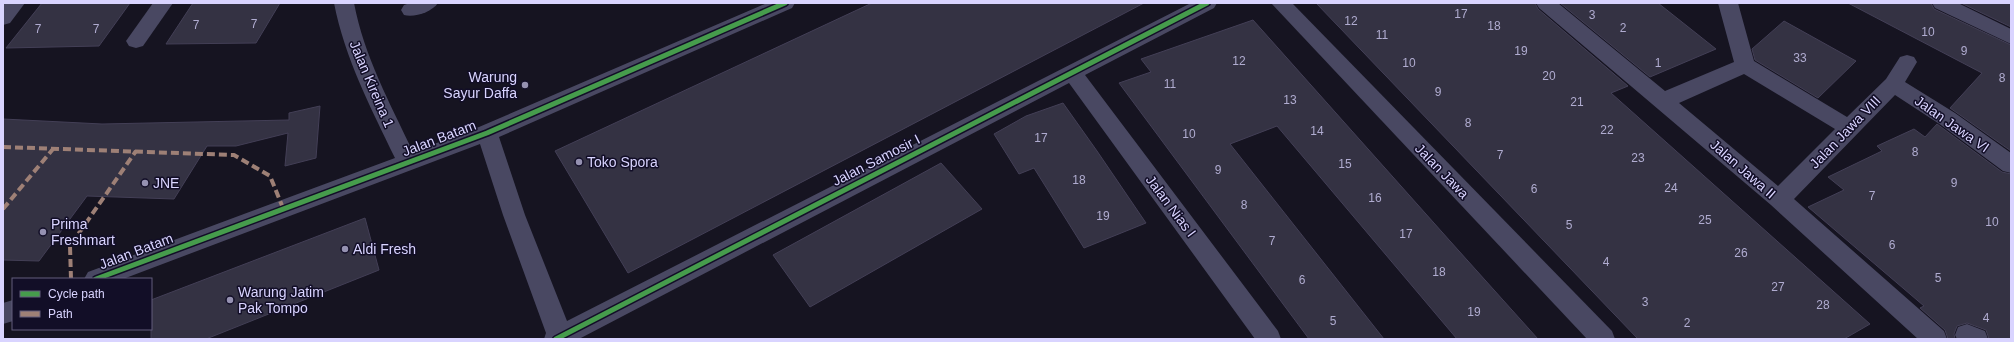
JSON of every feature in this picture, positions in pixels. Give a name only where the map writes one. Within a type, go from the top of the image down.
[{"type":"street","points":[[3,18],[15,3]]},
{"type":"street","points":[[136,41],[163,3]]},
{"type":"street","name":"Jalan Kireina 1","points":[[344,3],[346,22],[370,82],[408,162]]},
{"type":"street","name":"Jalan Batam","points":[[99,278],[487,133],[785,3]]},
{"type":"street","name":"Jalan Samosir I","points":[[559,338],[1207,3]]},
{"type":"street","name":"Jalan Jawa","points":[[1281,3],[1603,339]]},
{"type":"street","name":"Jalan Jawa II","points":[[1546,3],[1779,199],[1935,339]]},
{"type":"street","points":[[1728,3],[1745,65],[1849,128]]},
{"type":"street","points":[[1942,3],[2011,37]]},
{"type":"street","name":"Jalan Jawa VIII","points":[[1779,199],[1892,84],[1907,62]]},
{"type":"street","points":[[1663,101],[1745,65]]},
{"type":"street","name":"Jalan Nias I","points":[[1072,73],[1269,339]]},
{"type":"street","name":"Jalan Jawa VI","points":[[1892,84],[1948,119],[2011,165]]},
{"type":"street","points":[[487,133],[514,215],[559,338]]},
{"type":"building","points":[[42,3],[130,3],[99,46],[6,48]]},
{"type":"building","points":[[193,3],[280,3],[256,43],[166,44]]},
{"type":"building","points":[[872,3],[1144,3],[628,273],[555,151]]},
{"type":"building","points":[[1316,3],[1535,3],[1538,9],[1628,86],[1611,93],[1870,324],[1844,339],[1638,339]]},
{"type":"building","points":[[1560,3],[1658,3],[1716,49],[1650,77]]},
{"type":"building","points":[[1848,3],[1931,3],[1934,9],[2011,45],[2011,151],[1950,108],[1982,73]]},
{"type":"building","points":[[1961,3],[2011,3],[2011,27]]},
{"type":"building","points":[[1253,20],[1538,339],[1457,339],[1277,126],[1230,144],[1384,339],[1309,339],[1119,83],[1151,72],[1141,59]]},
{"type":"building","points":[[1784,21],[1856,61],[1818,98],[1755,60],[1752,49]]},
{"type":"building","points":[[1063,103],[1146,223],[1084,248],[1034,168],[1019,174],[994,134],[1026,116]]},
{"type":"building","points":[[320,106],[316,158],[285,166],[288,133],[236,146],[207,146],[174,199],[87,196],[39,261],[3,260],[3,119],[102,124],[289,120],[289,113]]},
{"type":"building","points":[[1937,124],[2002,172],[2011,174],[2011,339],[1989,339],[1986,330],[1967,323],[1957,326],[1954,334],[1955,339],[1948,339],[1945,330],[1920,308],[1924,306],[1808,207],[1844,190],[1828,177],[1882,151],[1877,146],[1914,129],[1925,137]]},
{"type":"building","points":[[941,163],[982,209],[810,307],[773,255]]},
{"type":"building","points":[[365,218],[379,270],[206,339],[151,339],[152,300]]},
{"type":"marked path","points":[[3,147],[234,155],[270,176],[283,208]]},
{"type":"marked path","points":[[3,209],[53,149]]},
{"type":"marked path","points":[[71,278],[70,246],[136,151]]},
{"type":"cycle path","points":[[99,278],[487,133],[785,3]]},
{"type":"cycle path","points":[[556,339],[1207,3]]},
{"type":"place","name":"Warung Sayur Daffa","points":[[525,85]]},
{"type":"place","name":"Toko Spora","points":[[579,162]]},
{"type":"place","name":"JNE","points":[[145,183]]},
{"type":"place","name":"Prima Freshmart","points":[[43,232]]},
{"type":"place","name":"Aldi Fresh","points":[[345,249]]},
{"type":"place","name":"Warung Jatim Pak Tompo","points":[[230,300]]}]
